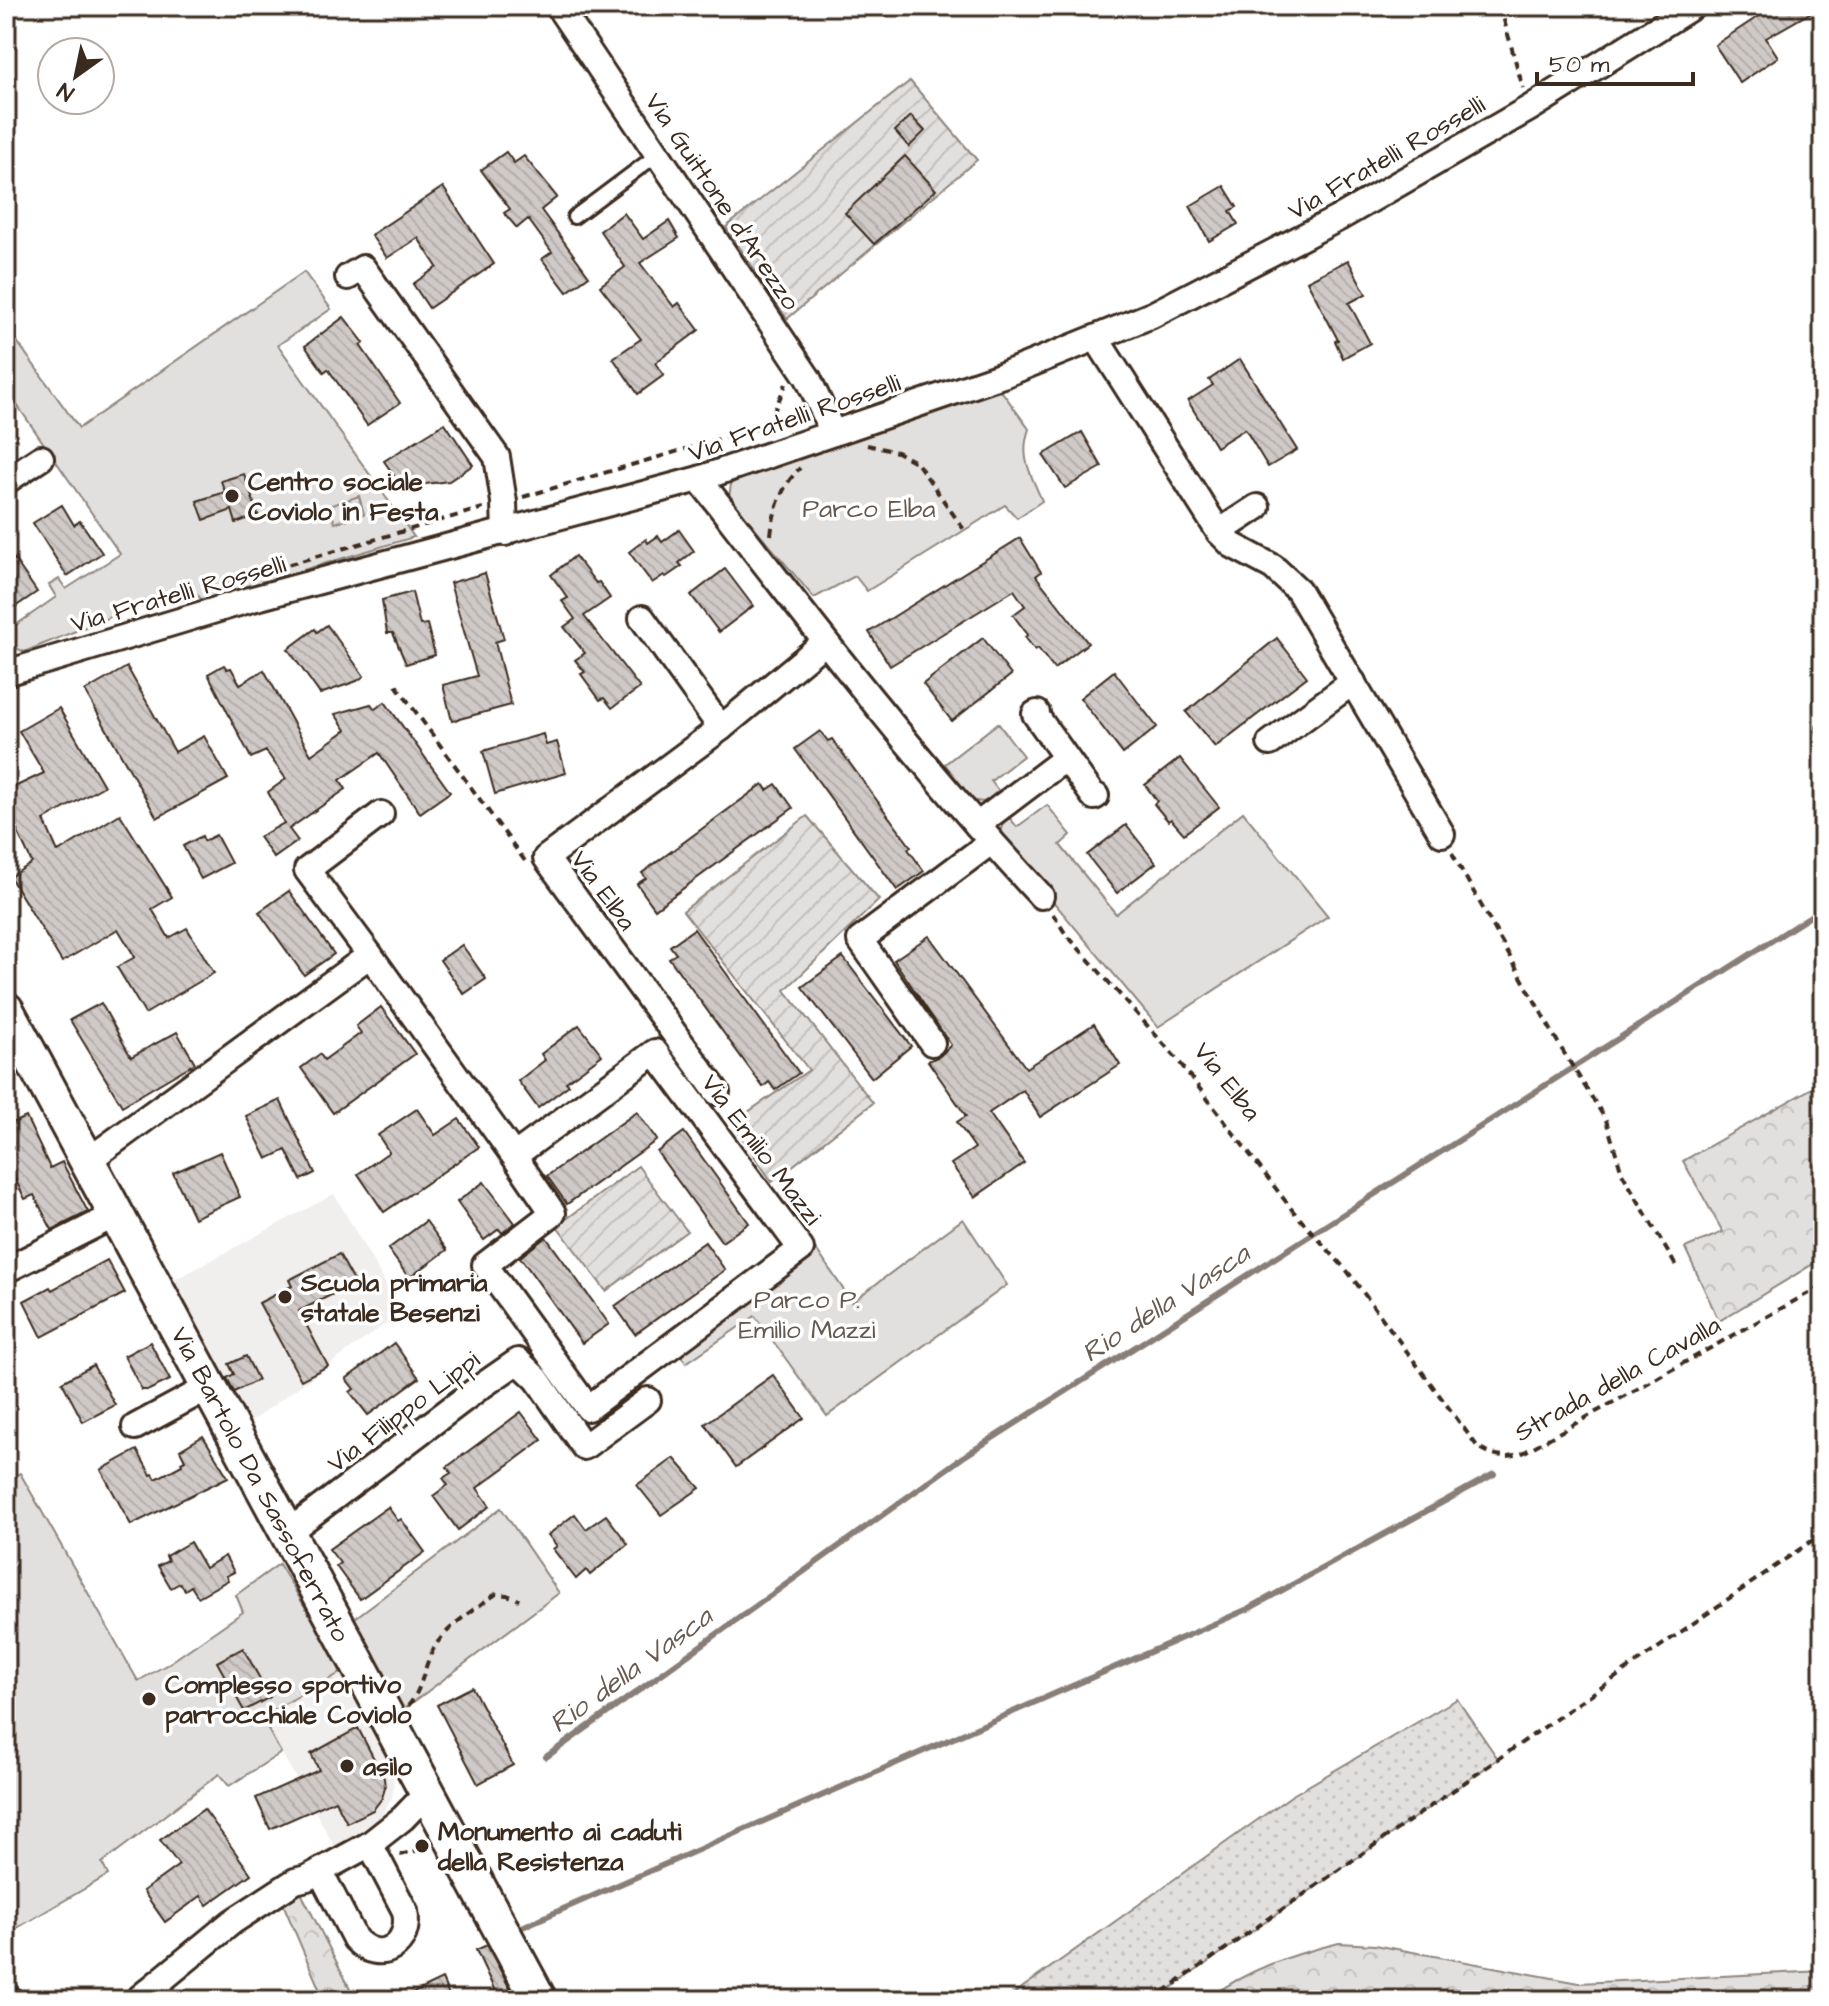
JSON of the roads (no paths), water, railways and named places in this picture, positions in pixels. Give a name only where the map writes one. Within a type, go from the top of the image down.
[{"type":"street","name":"Via Guittone d'Arezzo","points":[[558,6],[803,369],[833,433]]},
{"type":"street","name":"Via Fratelli Rosselli","points":[[6,673],[249,600],[699,479],[949,394],[1096,338],[1152,315],[1339,218],[1530,108],[1693,6]]},
{"type":"street","points":[[348,277],[363,268],[497,457],[505,533]]},
{"type":"street","points":[[1096,338],[1219,532],[1232,545],[1273,567],[1298,590],[1442,834]]},
{"type":"street","points":[[6,481],[41,458]]},
{"type":"street","points":[[699,479],[825,642],[984,834],[1041,896]]},
{"type":"street","points":[[1219,532],[1257,507]]},
{"type":"street","points":[[642,618],[721,728]]},
{"type":"street","name":"Via Elba","points":[[717,1092],[546,858],[721,728],[825,642]]},
{"type":"street","points":[[1270,743],[1353,682]]},
{"type":"street","points":[[1037,713],[1066,758],[1096,796]]},
{"type":"street","points":[[932,1043],[860,940],[984,834],[1066,758]]},
{"type":"street","name":"Via Emilio Mazzi","points":[[381,814],[307,870],[553,1213],[485,1265],[588,1408],[801,1249],[655,1052],[514,1156]]},
{"type":"street","points":[[86,1162],[370,955]]},
{"type":"street","name":"Via Bartolo Da Sassoferrato","points":[[6,1010],[539,2000]]},
{"type":"street","points":[[6,1270],[115,1215]]},
{"type":"street","name":"Via Filippo Lippi","points":[[287,1533],[518,1361],[537,1379],[584,1447],[648,1400]]},
{"type":"street","points":[[135,1427],[209,1387]]},
{"type":"street","points":[[137,2000],[232,1922],[295,1881],[370,1844],[403,1818],[427,1793]]},
{"type":"street","points":[[320,1871],[355,1939],[371,1951],[381,1952],[392,1948],[405,1931],[405,1911],[370,1844]]},
{"type":"lane","points":[[574,217],[658,154]]},
{"type":"waterway","name":"Rio della Vasca","points":[[1823,723],[1818,727],[1823,778]]},
{"type":"waterway","name":"Rio della Vasca","points":[[546,1757],[963,1457],[1823,908]]},
{"type":"waterway","points":[[522,1927],[1248,1609],[1494,1474]]},
{"type":"waterway","points":[[1290,2000],[1309,1992],[1344,2000]]},
{"type":"place","name":"Centro sociale Coviolo in Festa","points":[[232,496]]},
{"type":"place","name":"Scuola primaria statale Besenzi","points":[[285,1297]]},
{"type":"place","name":"Complesso sportivo parrocchiale Coviolo","points":[[149,1699]]},
{"type":"place","name":"asilo","points":[[347,1766]]},
{"type":"place","name":"Monumento ai caduti della Resistenza","points":[[422,1846]]},
{"type":"park label","name":"Parco Elba","points":[[869,508]]},
{"type":"park label","name":"Parco P. Emilio Mazzi","points":[[807,1314]]}]
